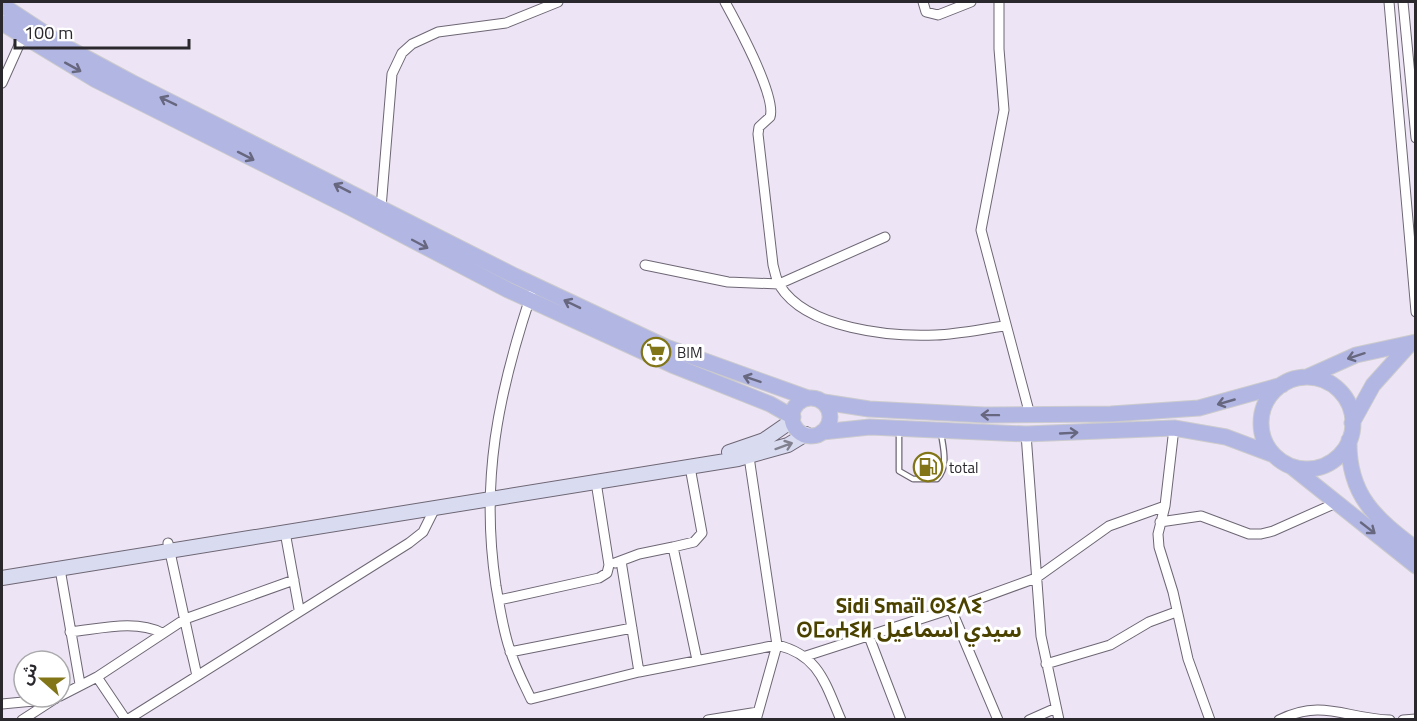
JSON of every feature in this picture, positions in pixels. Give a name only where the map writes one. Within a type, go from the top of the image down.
[{"type":"main road","points":[[2,6],[26,31],[96,80],[532,293],[672,365],[770,404],[793,419],[797,429],[806,434],[870,427],[941,432],[1026,434],[1174,428],[1226,436],[1274,455],[1289,465],[1416,566]]},
{"type":"main road","points":[[2,23],[26,31],[381,207],[532,293],[666,347],[807,398],[824,402],[869,409],[1030,416],[1191,409],[1307,377],[1356,356],[1412,343]]},
{"type":"main road","points":[[1412,343],[1372,385],[1352,423],[1349,440],[1352,475],[1361,496],[1383,523],[1416,549]]},
{"type":"main road","points":[[1307,377],[1324,381],[1339,391],[1349,405],[1352,423]]},
{"type":"main road","points":[[1274,455],[1262,432],[1262,414],[1269,398],[1282,385]]},
{"type":"main road","points":[[793,419],[798,403],[807,398]]},
{"type":"main road","points":[[822,432],[830,418],[824,402]]},
{"type":"main road","points":[[1289,465],[1307,469],[1324,465],[1339,455],[1349,440]]},
{"type":"street","points":[[381,207],[392,74],[402,53],[412,44],[438,32],[506,23],[558,2]]},
{"type":"street","points":[[725,2],[753,56],[771,106],[770,117],[759,128],[758,134],[773,265],[778,284],[805,310],[820,318],[872,331],[937,335],[1005,326]]},
{"type":"street","points":[[923,2],[926,12],[938,15],[971,2]]},
{"type":"street","points":[[999,2],[999,49],[1004,110],[981,230],[1030,416]]},
{"type":"street","points":[[1389,2],[1410,181],[1416,312]]},
{"type":"street","points":[[1403,2],[1416,138]]},
{"type":"street","points":[[2,83],[26,31]]},
{"type":"street","points":[[645,265],[728,282],[778,284],[885,237]]},
{"type":"street","points":[[532,293],[517,338],[498,415],[489,495],[491,546],[499,600],[510,652],[531,699],[639,672],[777,645],[806,656],[817,668],[841,720]]},
{"type":"street","points":[[2,578],[169,547],[489,495],[734,451],[764,440],[793,419]]},
{"type":"street","points":[[1174,428],[1165,506],[1160,522],[1159,547],[1188,659],[1210,720]]},
{"type":"street","points":[[2,570],[285,532],[435,508],[489,495],[596,482],[690,467],[749,456],[788,445],[806,434]]},
{"type":"street","points":[[1026,434],[1036,578],[1046,664],[1059,720]]},
{"type":"street","points":[[708,720],[757,716],[777,645],[749,456]]},
{"type":"street","points":[[609,565],[639,554],[694,542],[702,533],[690,467]]},
{"type":"street","points":[[499,600],[599,578],[607,573],[609,565],[596,482]]},
{"type":"street","points":[[1160,522],[1201,516],[1249,534],[1261,534],[1273,531],[1336,503]]},
{"type":"street","points":[[806,656],[868,634],[951,609],[1036,578],[1109,526],[1165,506]]},
{"type":"street","points":[[96,677],[127,720],[299,609],[409,543],[423,532],[435,508]]},
{"type":"street","points":[[285,532],[299,609]]},
{"type":"street","points":[[169,547],[197,676]]},
{"type":"street","points":[[673,547],[697,660]]},
{"type":"street","points":[[621,561],[639,672]]},
{"type":"street","points":[[60,569],[80,684]]},
{"type":"street","points":[[72,689],[96,677],[185,619],[294,580]]},
{"type":"street","points":[[951,609],[998,720]]},
{"type":"street","points":[[1046,664],[1110,645],[1149,622],[1176,612]]},
{"type":"street","points":[[70,632],[134,626],[162,633]]},
{"type":"street","points":[[510,652],[632,628]]},
{"type":"street","points":[[868,634],[901,720]]},
{"type":"street","points":[[1029,720],[1056,708]]},
{"type":"street","points":[[1279,720],[1293,713],[1317,708],[1390,720]]},
{"type":"street","points":[[22,720],[39,709]]},
{"type":"street","points":[[1403,720],[1416,719]]},
{"type":"lane","points":[[899,428],[899,471],[913,479],[938,479],[942,475],[944,468],[941,432]]},
{"type":"place","name":"BIM","points":[[656,352]]},
{"type":"place","name":"total","points":[[928,467]]},
{"type":"district","name":"Sidi Smaïl ⵙⵉⴷⵉ ⵙⵎⴰⵄⵉⵍ سيدي اسماعيل","points":[[909,617]]}]
